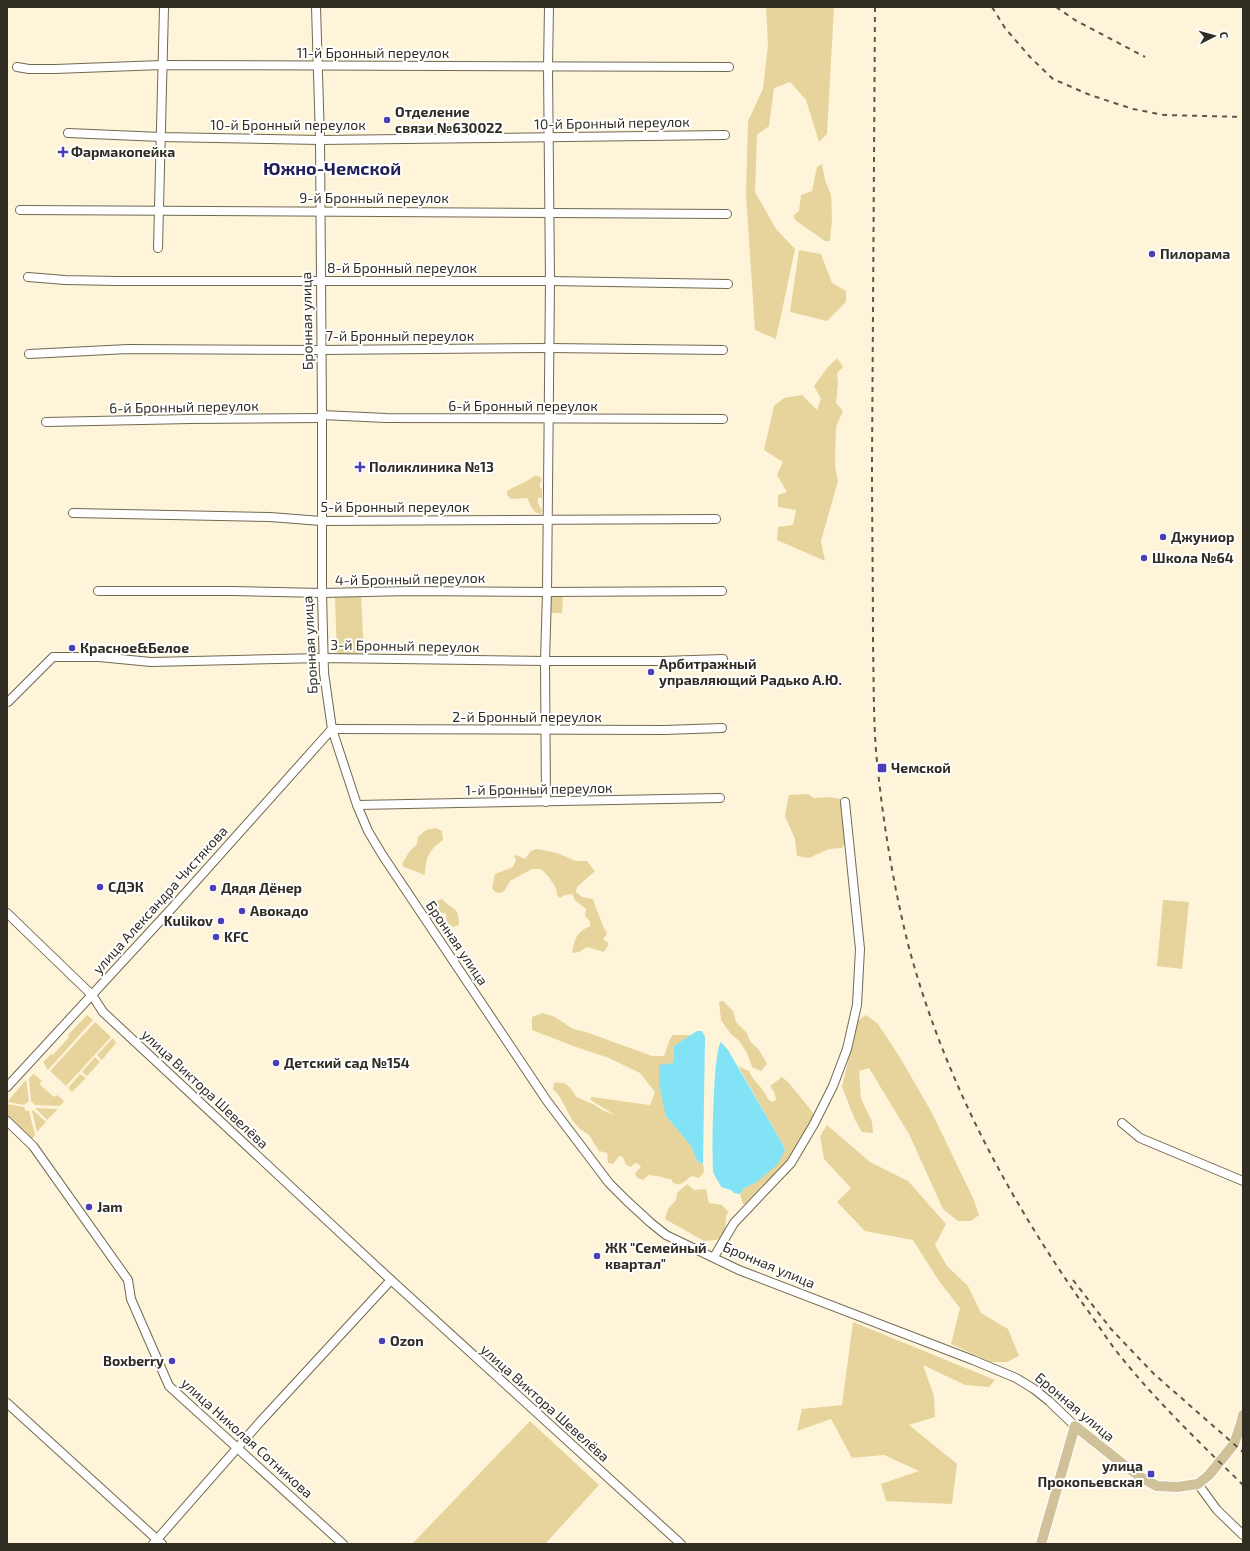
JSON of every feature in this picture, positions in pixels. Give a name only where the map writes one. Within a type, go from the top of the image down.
[{"type":"main road","points":[[1198,1484],[1209,1475],[1234,1444],[1243,1415]]},
{"type":"main road","name":"Бронная улица","points":[[1075,1426],[1124,1465],[1157,1486],[1177,1487],[1198,1484]]},
{"type":"main road","points":[[1041,1544],[1075,1426]]},
{"type":"street","points":[[158,248],[164,7]]},
{"type":"street","name":"Бронная улица","points":[[316,7],[320,140],[322,416],[321,521],[323,658],[332,729],[357,805],[368,831],[383,856],[547,1101],[588,1156],[627,1202],[651,1223],[666,1235],[739,1270],[1016,1378],[1034,1389],[1049,1401],[1075,1426]]},
{"type":"street","points":[[546,802],[545,661],[548,592],[548,420],[550,348],[548,137],[549,7]]},
{"type":"street","name":"11-й Бронный переулок","points":[[17,67],[29,69],[162,65],[729,67]]},
{"type":"street","name":"10-й Бронный переулок","points":[[68,133],[161,137],[320,140],[725,135]]},
{"type":"street","name":"9-й Бронный переулок","points":[[20,210],[159,212],[320,211],[727,214]]},
{"type":"street","name":"8-й Бронный переулок","points":[[28,277],[65,280],[116,281],[550,281],[728,284]]},
{"type":"street","name":"7-й Бронный переулок","points":[[30,354],[128,349],[321,350],[550,348],[723,350]]},
{"type":"street","name":"6-й Бронный переулок","points":[[46,422],[322,416],[548,420],[723,419]]},
{"type":"street","name":"5-й Бронный переулок","points":[[73,513],[270,517],[321,521],[716,519]]},
{"type":"street","name":"4-й Бронный переулок","points":[[98,592],[232,591],[322,593],[409,591],[722,591]]},
{"type":"street","name":"3-й Бронный переулок","points":[[8,702],[53,658],[100,656],[151,662],[323,658],[545,661],[663,661],[723,659]]},
{"type":"street","name":"2-й Бронный переулок","points":[[332,729],[664,730],[722,728]]},
{"type":"street","name":"улица Александра Чистякова","points":[[7,1087],[262,809],[332,729]]},
{"type":"street","name":"1-й Бронный переулок","points":[[357,805],[720,798]]},
{"type":"street","points":[[714,1257],[734,1223],[791,1163],[814,1124],[833,1086],[847,1049],[857,1005],[860,949],[845,802]]},
{"type":"street","name":"улица Виктора Шевелёва","points":[[7,912],[92,995],[103,1012],[391,1280],[681,1544]]},
{"type":"street","name":"улица Николая Сотникова","points":[[7,1121],[33,1146],[128,1280],[131,1299],[170,1386],[343,1544]]},
{"type":"street","points":[[1122,1123],[1140,1138],[1243,1181]]},
{"type":"street","points":[[7,1403],[157,1542],[260,1422],[391,1280]]},
{"type":"street","points":[[1198,1484],[1217,1510],[1243,1535]]},
{"type":"shaded area","points":[[766,7],[834,7],[827,134],[819,142],[806,100],[790,82],[774,88],[769,126],[757,135],[755,192],[776,229],[795,249],[776,339],[755,330],[746,195],[748,121],[763,89],[768,44]]},
{"type":"shaded area","points":[[822,164],[825,180],[831,195],[832,219],[830,241],[825,241],[795,220],[794,215],[799,211],[801,195],[812,191],[817,167]]},
{"type":"shaded area","points":[[799,250],[821,254],[832,283],[846,291],[846,302],[827,321],[790,312]]},
{"type":"shaded area","points":[[837,358],[843,367],[837,373],[838,383],[836,403],[843,411],[836,427],[835,466],[838,481],[821,541],[825,561],[777,540],[778,527],[793,525],[796,510],[778,507],[778,495],[787,492],[777,475],[783,462],[764,450],[774,406],[784,398],[802,395],[817,410],[821,399],[814,386],[827,368]]},
{"type":"shaded area","points":[[534,476],[539,476],[542,480],[539,485],[542,490],[542,498],[538,498],[538,503],[542,510],[541,514],[534,510],[527,498],[511,499],[507,495],[507,491]]},
{"type":"shaded area","points":[[361,595],[364,656],[337,656],[335,596]]},
{"type":"shaded area","points":[[550,596],[563,596],[562,613],[549,613]]},
{"type":"shaded area","points":[[808,794],[814,798],[828,797],[841,799],[841,813],[848,837],[842,848],[829,849],[809,858],[797,856],[795,839],[785,816],[789,795]]},
{"type":"shaded area","points":[[436,828],[442,831],[443,840],[431,851],[426,863],[425,875],[404,867],[402,864],[409,852],[417,844],[418,837],[426,830]]},
{"type":"shaded area","points":[[537,849],[557,853],[576,861],[587,861],[595,871],[577,887],[576,892],[582,897],[593,899],[607,934],[603,939],[609,944],[604,952],[587,947],[579,952],[572,953],[577,936],[590,926],[590,921],[585,916],[586,909],[575,900],[572,894],[565,895],[560,898],[557,895],[556,888],[541,869],[532,869],[510,881],[505,890],[501,893],[495,892],[492,888],[495,874],[513,867],[516,860],[514,856],[516,855],[525,859],[531,851]]},
{"type":"shaded area","points":[[442,899],[457,912],[459,925],[453,927],[447,923],[446,914],[437,911],[437,901]]},
{"type":"shaded area","points":[[1163,900],[1189,902],[1182,969],[1157,966]]},
{"type":"shaded area","points":[[723,1001],[733,1011],[736,1022],[747,1033],[750,1041],[759,1050],[767,1064],[761,1071],[752,1067],[747,1053],[721,1020],[719,1002]]},
{"type":"shaded area","points":[[543,1013],[555,1017],[573,1029],[586,1032],[652,1056],[664,1056],[673,1035],[692,1035],[674,1046],[666,1116],[691,1146],[697,1161],[703,1164],[704,1172],[699,1178],[692,1176],[679,1184],[676,1184],[673,1183],[671,1179],[652,1176],[650,1174],[643,1180],[637,1178],[635,1173],[641,1167],[638,1164],[635,1163],[631,1167],[626,1165],[623,1157],[619,1156],[613,1164],[608,1163],[607,1153],[599,1151],[589,1135],[580,1129],[572,1120],[560,1097],[553,1089],[554,1083],[565,1084],[572,1090],[576,1097],[615,1115],[592,1101],[590,1098],[592,1097],[650,1105],[655,1092],[640,1073],[609,1058],[532,1030],[532,1017]]},
{"type":"shaded area","points":[[87,1015],[93,1020],[48,1070],[43,1062],[51,1054],[53,1055],[69,1037],[68,1035]]},
{"type":"shaded area","points":[[866,1015],[878,1024],[901,1059],[932,1113],[974,1200],[979,1215],[971,1221],[958,1221],[943,1209],[909,1134],[869,1068],[859,1071],[861,1098],[872,1122],[873,1133],[862,1132],[855,1120],[842,1087],[853,1039],[853,1024]]},
{"type":"shaded area","points":[[95,1022],[111,1037],[66,1086],[50,1071]]},
{"type":"shaded area","points":[[113,1038],[116,1043],[102,1060],[97,1055]]},
{"type":"shaded area","points":[[95,1057],[100,1062],[87,1076],[82,1072]]},
{"type":"shaded area","points":[[738,1066],[749,1071],[772,1102],[776,1100],[774,1092],[770,1086],[782,1077],[789,1083],[814,1114],[815,1119],[785,1167],[750,1204],[743,1204],[740,1194],[744,1188],[755,1183],[785,1150]]},
{"type":"shaded area","points":[[34,1074],[42,1081],[39,1084],[54,1097],[57,1095],[64,1101],[60,1106],[35,1105],[31,1101],[29,1078]]},
{"type":"shaded area","points":[[80,1074],[86,1078],[72,1092],[68,1088]]},
{"type":"shaded area","points":[[26,1080],[29,1101],[24,1105],[7,1102]]},
{"type":"shaded area","points":[[7,1104],[24,1107],[26,1111],[29,1111],[35,1135],[30,1142],[7,1115]]},
{"type":"shaded area","points":[[35,1108],[58,1109],[47,1120]]},
{"type":"shaded area","points":[[33,1110],[46,1122],[37,1132],[32,1111]]},
{"type":"shaded area","points":[[827,1125],[870,1162],[908,1181],[946,1224],[935,1245],[947,1266],[968,1286],[981,1313],[1008,1329],[1019,1356],[1007,1362],[991,1362],[951,1344],[960,1308],[939,1281],[913,1240],[865,1231],[837,1202],[851,1188],[824,1159],[820,1136]]},
{"type":"shaded area","points":[[687,1184],[694,1190],[706,1189],[709,1203],[722,1205],[728,1212],[724,1235],[716,1240],[704,1241],[665,1219],[668,1209],[676,1200],[677,1193]]},
{"type":"shaded area","points":[[853,1322],[995,1380],[989,1387],[965,1385],[923,1365],[934,1396],[935,1417],[909,1425],[957,1464],[952,1504],[886,1501],[881,1484],[919,1471],[884,1455],[852,1458],[831,1419],[797,1431],[802,1409],[842,1405]]},
{"type":"shaded area","points":[[530,1421],[599,1485],[545,1544],[412,1544]]},
{"type":"water","points":[[697,1031],[702,1031],[705,1037],[703,1164],[697,1161],[691,1146],[666,1116],[659,1084],[659,1065],[673,1063],[674,1046]]},
{"type":"water","points":[[721,1042],[728,1050],[785,1150],[777,1165],[755,1183],[744,1188],[740,1194],[721,1187],[713,1171],[713,1125],[716,1063],[718,1049]]},
{"type":"railway","points":[[875,7],[872,461],[874,723],[876,755],[886,836],[898,901],[908,944],[922,992],[957,1085],[978,1130],[1001,1173],[1052,1259],[1117,1352],[1132,1370],[1162,1404],[1243,1485]]},
{"type":"railway","points":[[992,7],[1005,28],[1030,57],[1053,79],[1090,95],[1133,109],[1164,115],[1243,117]]},
{"type":"railway","points":[[1056,7],[1075,20],[1145,57]]},
{"type":"railway","points":[[1073,1280],[1111,1329],[1154,1374],[1243,1452]]},
{"type":"place","name":"Отделение связи №630022","points":[[387,120]]},
{"type":"place","name":"Фармакопейка","points":[[63,152]]},
{"type":"place","name":"Пилорама","points":[[1152,254]]},
{"type":"place","name":"Поликлиника №13","points":[[360,467]]},
{"type":"place","name":"Джуниор","points":[[1163,537]]},
{"type":"place","name":"Школа №64","points":[[1144,558]]},
{"type":"place","name":"Красное&Белое","points":[[72,648]]},
{"type":"place","name":"Арбитражный управляющий Радько А.Ю.","points":[[651,672]]},
{"type":"place","name":"Чемской","points":[[882,768]]},
{"type":"place","name":"СДЭК","points":[[100,887]]},
{"type":"place","name":"Дядя Дёнер","points":[[213,888]]},
{"type":"place","name":"Авокадо","points":[[242,911]]},
{"type":"place","name":"Kulikov","points":[[221,921]]},
{"type":"place","name":"KFC","points":[[216,937]]},
{"type":"place","name":"Детский сад №154","points":[[276,1063]]},
{"type":"place","name":"Jam","points":[[89,1207]]},
{"type":"place","name":"ЖК \"Семейный квартал\"","points":[[597,1256]]},
{"type":"place","name":"Ozon","points":[[382,1341]]},
{"type":"place","name":"Boxberry","points":[[172,1361]]},
{"type":"place","name":"улица Прокопьевская","points":[[1151,1474]]},
{"type":"district","name":"Южно-Чемской","points":[[332,169]]}]
